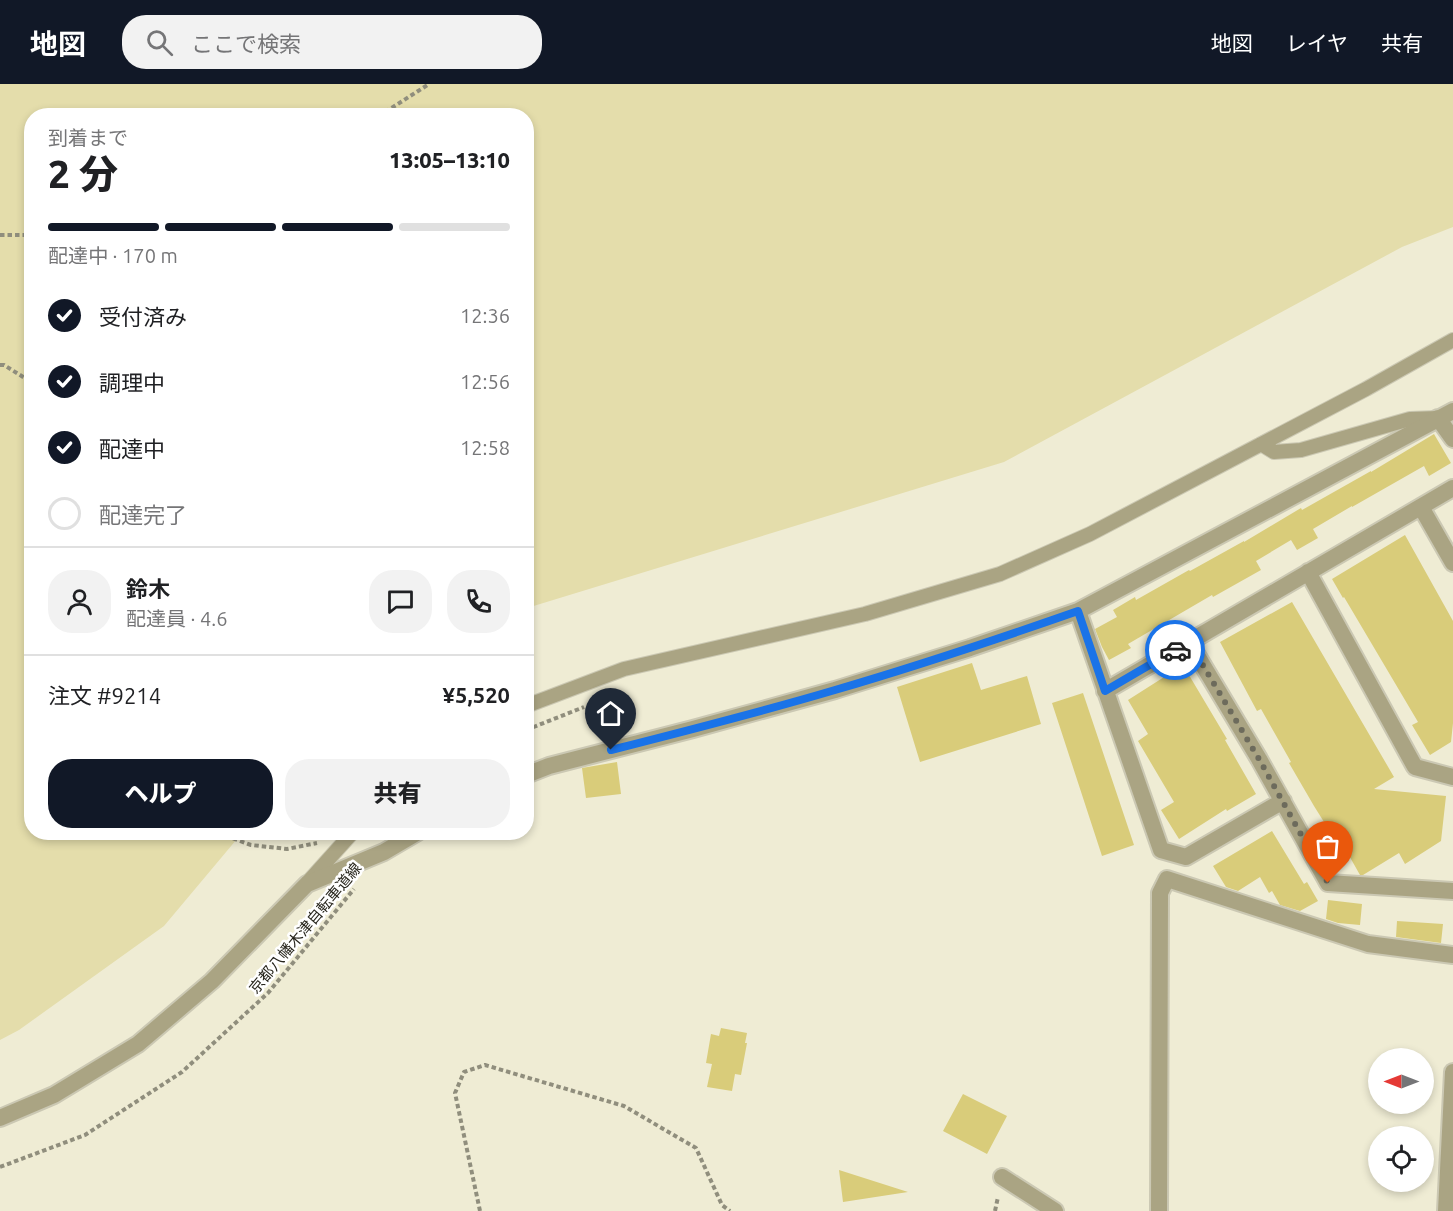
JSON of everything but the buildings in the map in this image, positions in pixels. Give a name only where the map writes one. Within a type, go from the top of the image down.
[{"type":"street","points":[[534,772],[835,690],[1078,611],[1446,415],[1453,440]]},
{"type":"street","points":[[1105,691],[1453,488]]},
{"type":"street","points":[[1421,507],[1453,563]]},
{"type":"street","points":[[1308,573],[1415,767],[1453,777]]},
{"type":"street","points":[[1078,611],[1161,850],[1167,879],[1160,893],[1159,1211]]},
{"type":"street","points":[[1189,642],[1283,801],[1328,883],[1453,891]]},
{"type":"street","points":[[1161,850],[1186,857],[1283,801]]},
{"type":"street","points":[[0,1118],[54,1095],[138,1044],[212,981],[306,884],[384,852],[404,840]]},
{"type":"street","points":[[1167,879],[1368,944],[1453,955]]},
{"type":"street","points":[[1446,1211],[1453,1072]]},
{"type":"street","points":[[1002,1177],[1055,1211]]},
{"type":"lane","points":[[534,703],[624,669],[865,614],[1000,574],[1090,534],[1453,340]]},
{"type":"lane","points":[[1261,444],[1274,452],[1302,450],[1410,419],[1446,415]]},
{"type":"lane","points":[[306,884],[346,840]]},
{"type":"path","points":[[392,108],[429,84]]},
{"type":"path","points":[[0,236],[24,235]]},
{"type":"path","points":[[0,364],[24,378]]},
{"type":"path","points":[[237,840],[251,845],[287,849],[326,840]]},
{"type":"path","name":"京都八幡木津自転車道線","points":[[0,1167],[85,1135],[182,1072],[268,993],[355,887]]},
{"type":"path","points":[[480,1211],[455,1093],[464,1072],[485,1065],[624,1106],[696,1148],[722,1205],[730,1211]]},
{"type":"shaded area","points":[[0,84],[1453,84],[1453,227],[1402,247],[1004,462],[534,606],[534,108],[24,108],[24,840],[236,840],[164,926],[19,1030],[0,1040]]},
{"type":"way so far","points":[[1175,650],[1189,642],[1259,759],[1328,883]]},
{"type":"route","points":[[611,750],[835,690],[1078,611],[1105,691],[1175,650]]}]
